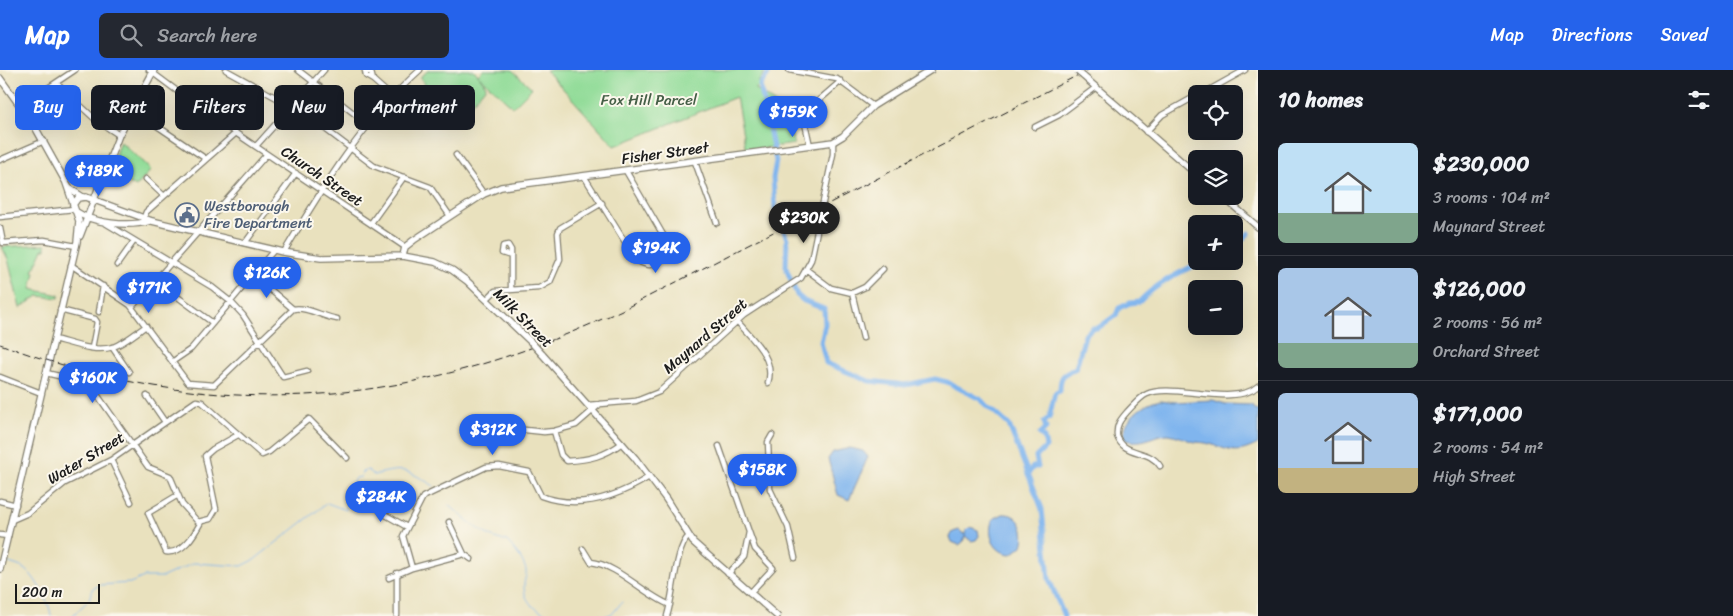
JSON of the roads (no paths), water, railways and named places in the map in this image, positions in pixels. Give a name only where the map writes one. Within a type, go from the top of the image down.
[{"type":"main road","name":"Fisher Street","points":[[405,247],[484,194],[507,185],[695,162],[833,142],[843,136],[872,106],[931,70]]},
{"type":"main road","points":[[1076,70],[1188,167]]},
{"type":"main road","points":[[145,85],[152,71]]},
{"type":"main road","points":[[1,80],[15,97]]},
{"type":"main road","points":[[37,130],[66,184],[78,211],[81,223]]},
{"type":"main road","points":[[90,209],[122,130]]},
{"type":"main road","points":[[66,184],[73,192],[90,202],[90,209]]},
{"type":"main road","points":[[0,569],[81,223],[75,200],[84,197],[93,198],[143,221]]},
{"type":"main road","points":[[1232,205],[1258,227]]},
{"type":"main road","points":[[78,211],[90,209]]},
{"type":"main road","name":"Milk Street","points":[[78,211],[98,220],[152,221],[284,252],[327,258],[402,256],[422,258],[447,267],[487,299],[531,342],[622,443],[649,477],[689,536],[728,574],[776,616]]},
{"type":"main road","points":[[81,223],[98,220]]},
{"type":"main road","points":[[402,256],[405,247]]},
{"type":"street","points":[[53,85],[75,70]]},
{"type":"street","points":[[226,70],[274,95]]},
{"type":"street","points":[[298,70],[354,113]]},
{"type":"street","points":[[310,85],[324,70]]},
{"type":"street","points":[[404,85],[420,70]]},
{"type":"street","points":[[789,70],[830,77],[841,82],[872,106]]},
{"type":"street","points":[[1218,85],[1245,70]]},
{"type":"street","name":"Church Street","points":[[152,71],[267,154],[405,247]]},
{"type":"street","points":[[373,80],[379,85]]},
{"type":"street","points":[[810,146],[803,119],[804,113],[841,82]]},
{"type":"street","points":[[56,83],[96,120],[119,135]]},
{"type":"street","points":[[1035,127],[1059,115],[1095,88]]},
{"type":"street","points":[[1146,132],[1162,115],[1188,100]]},
{"type":"street","points":[[256,146],[274,126]]},
{"type":"street","points":[[164,130],[206,158]]},
{"type":"street","points":[[326,130],[374,166],[432,189],[450,216]]},
{"type":"street","points":[[284,252],[321,190],[365,130]]},
{"type":"street","points":[[143,221],[146,212],[236,132]]},
{"type":"street","points":[[0,160],[44,142]]},
{"type":"street","name":"Maynard Street","points":[[588,404],[636,401],[660,392],[737,321],[792,284],[806,270],[811,260],[833,154],[833,142]]},
{"type":"street","points":[[132,307],[267,154]]},
{"type":"street","points":[[456,155],[484,194]]},
{"type":"street","points":[[695,162],[717,223]]},
{"type":"street","points":[[584,176],[637,260],[650,265],[662,260],[667,252],[666,240],[626,171]]},
{"type":"street","points":[[245,243],[296,173]]},
{"type":"street","points":[[371,223],[404,177]]},
{"type":"street","points":[[146,179],[164,196]]},
{"type":"street","points":[[487,299],[495,291],[539,288],[550,282],[560,259],[558,234],[560,228],[602,203]]},
{"type":"street","points":[[0,216],[78,211]]},
{"type":"street","points":[[58,212],[58,218]]},
{"type":"street","points":[[98,220],[212,287],[231,302],[260,340],[283,377],[307,371]]},
{"type":"street","points":[[0,228],[3,243],[44,240],[76,244]]},
{"type":"street","points":[[117,265],[134,241]]},
{"type":"street","points":[[172,362],[191,349],[274,250]]},
{"type":"street","points":[[511,256],[512,290]]},
{"type":"street","points":[[71,265],[132,307],[188,383],[212,385],[293,308],[299,307],[323,317],[337,319]]},
{"type":"street","points":[[806,270],[831,288],[852,294],[865,287],[883,269]]},
{"type":"street","points":[[253,275],[293,308]]},
{"type":"street","points":[[156,281],[213,323]]},
{"type":"street","points":[[99,312],[103,286]]},
{"type":"street","points":[[852,294],[863,338]]},
{"type":"street","points":[[60,310],[95,319],[97,322],[92,348]]},
{"type":"street","points":[[737,321],[757,344],[767,360],[770,372],[768,383]]},
{"type":"street","points":[[54,339],[92,348],[112,348],[146,326]]},
{"type":"street","points":[[112,348],[129,372]]},
{"type":"street","points":[[46,373],[89,383],[151,469],[170,476],[189,514],[201,522]]},
{"type":"street","points":[[0,378],[41,393]]},
{"type":"street","points":[[1160,466],[1153,457],[1125,448],[1117,436],[1119,421],[1142,397],[1157,391],[1197,394],[1246,393],[1258,386]]},
{"type":"street","points":[[147,396],[165,422]]},
{"type":"street","name":"Water Street","points":[[12,520],[28,513],[64,483],[111,460],[194,402],[199,401],[238,435]]},
{"type":"street","points":[[479,425],[544,432],[554,431],[573,426],[601,404]]},
{"type":"street","points":[[178,495],[148,513],[166,552],[170,552],[190,542],[201,522],[212,518],[216,507],[205,456],[213,449],[238,435],[259,453],[264,454],[308,419],[347,458]]},
{"type":"street","points":[[554,431],[561,456],[567,462],[602,456],[622,443]]},
{"type":"street","points":[[772,435],[768,442],[770,489],[788,526],[795,558]]},
{"type":"street","points":[[718,446],[754,548],[773,568],[750,593]]},
{"type":"street","points":[[111,460],[131,502]]},
{"type":"street","points":[[412,568],[404,543],[407,527],[420,502],[428,493],[493,465],[525,470],[531,475],[541,496],[574,502],[617,495],[649,477]]},
{"type":"street","points":[[0,501],[16,505]]},
{"type":"street","points":[[371,501],[384,514],[407,527]]},
{"type":"street","points":[[449,522],[464,554],[471,559]]},
{"type":"street","points":[[744,556],[749,532]]},
{"type":"street","points":[[0,535],[8,536]]},
{"type":"street","points":[[667,616],[681,546],[689,536]]},
{"type":"street","points":[[728,574],[754,548]]},
{"type":"street","points":[[583,549],[591,562],[609,567],[654,599],[670,605]]},
{"type":"street","points":[[389,578],[412,568],[464,554]]},
{"type":"street","points":[[397,574],[397,616]]},
{"type":"water","points":[[1161,400],[1175,402],[1213,400],[1225,404],[1252,405],[1254,409],[1258,410],[1258,444],[1244,450],[1234,451],[1208,443],[1193,442],[1169,434],[1139,441],[1124,440],[1126,426],[1130,419],[1147,405]]},
{"type":"water","points":[[850,448],[863,451],[868,457],[849,500],[838,495],[828,459],[833,452]]},
{"type":"water","points":[[1003,514],[1014,516],[1023,529],[1022,546],[1012,554],[1000,551],[991,537],[990,531],[993,519]]},
{"type":"water","points":[[970,527],[978,530],[979,536],[976,540],[971,541],[965,536],[963,542],[959,545],[952,542],[950,537],[953,532],[959,530],[965,535]]},
{"type":"waterway","points":[[771,70],[760,85],[776,161],[773,178],[775,209],[781,224]]},
{"type":"waterway","points":[[784,230],[787,239],[786,268],[797,295],[804,301],[824,309],[825,324],[821,342],[826,363],[869,381],[905,385],[935,379],[947,382],[980,399],[1009,425],[1042,509],[1049,579],[1064,616]]},
{"type":"waterway","points":[[1243,239],[1249,233]]},
{"type":"waterway","points":[[1028,474],[1033,467],[1038,467],[1036,457],[1046,447],[1044,438],[1040,434],[1046,428],[1044,422],[1049,418],[1055,393],[1060,391],[1063,376],[1076,368],[1085,335],[1092,328],[1098,328],[1116,315],[1119,308],[1130,303],[1139,302],[1145,295],[1161,284],[1188,269]]},
{"type":"waterway","points":[[72,616],[89,600],[92,589],[100,585],[130,583],[144,577],[163,577],[194,563],[242,566],[254,560],[327,503],[346,510],[346,498],[349,494],[347,492],[355,478],[361,477],[362,472],[368,470],[374,475],[399,470],[405,471],[434,486]]},
{"type":"waterway","points":[[449,505],[483,532],[507,541],[525,566],[524,583],[526,597],[529,602],[542,612],[553,616]]},
{"type":"waterway","points":[[6,562],[23,568],[29,573],[38,584],[51,616]]},
{"type":"waterway","points":[[606,616],[613,613],[622,602]]},
{"type":"waterway","points":[[555,616],[593,614],[605,616]]},
{"type":"railway","points":[[0,344],[81,370],[160,387],[239,395],[316,394],[392,385],[469,368],[546,342],[624,309],[1088,70]]},
{"type":"place","name":"Westborough Fire Department","points":[[187,215]]},
{"type":"park label","name":"Fox Hill Parcel","points":[[649,100]]}]
